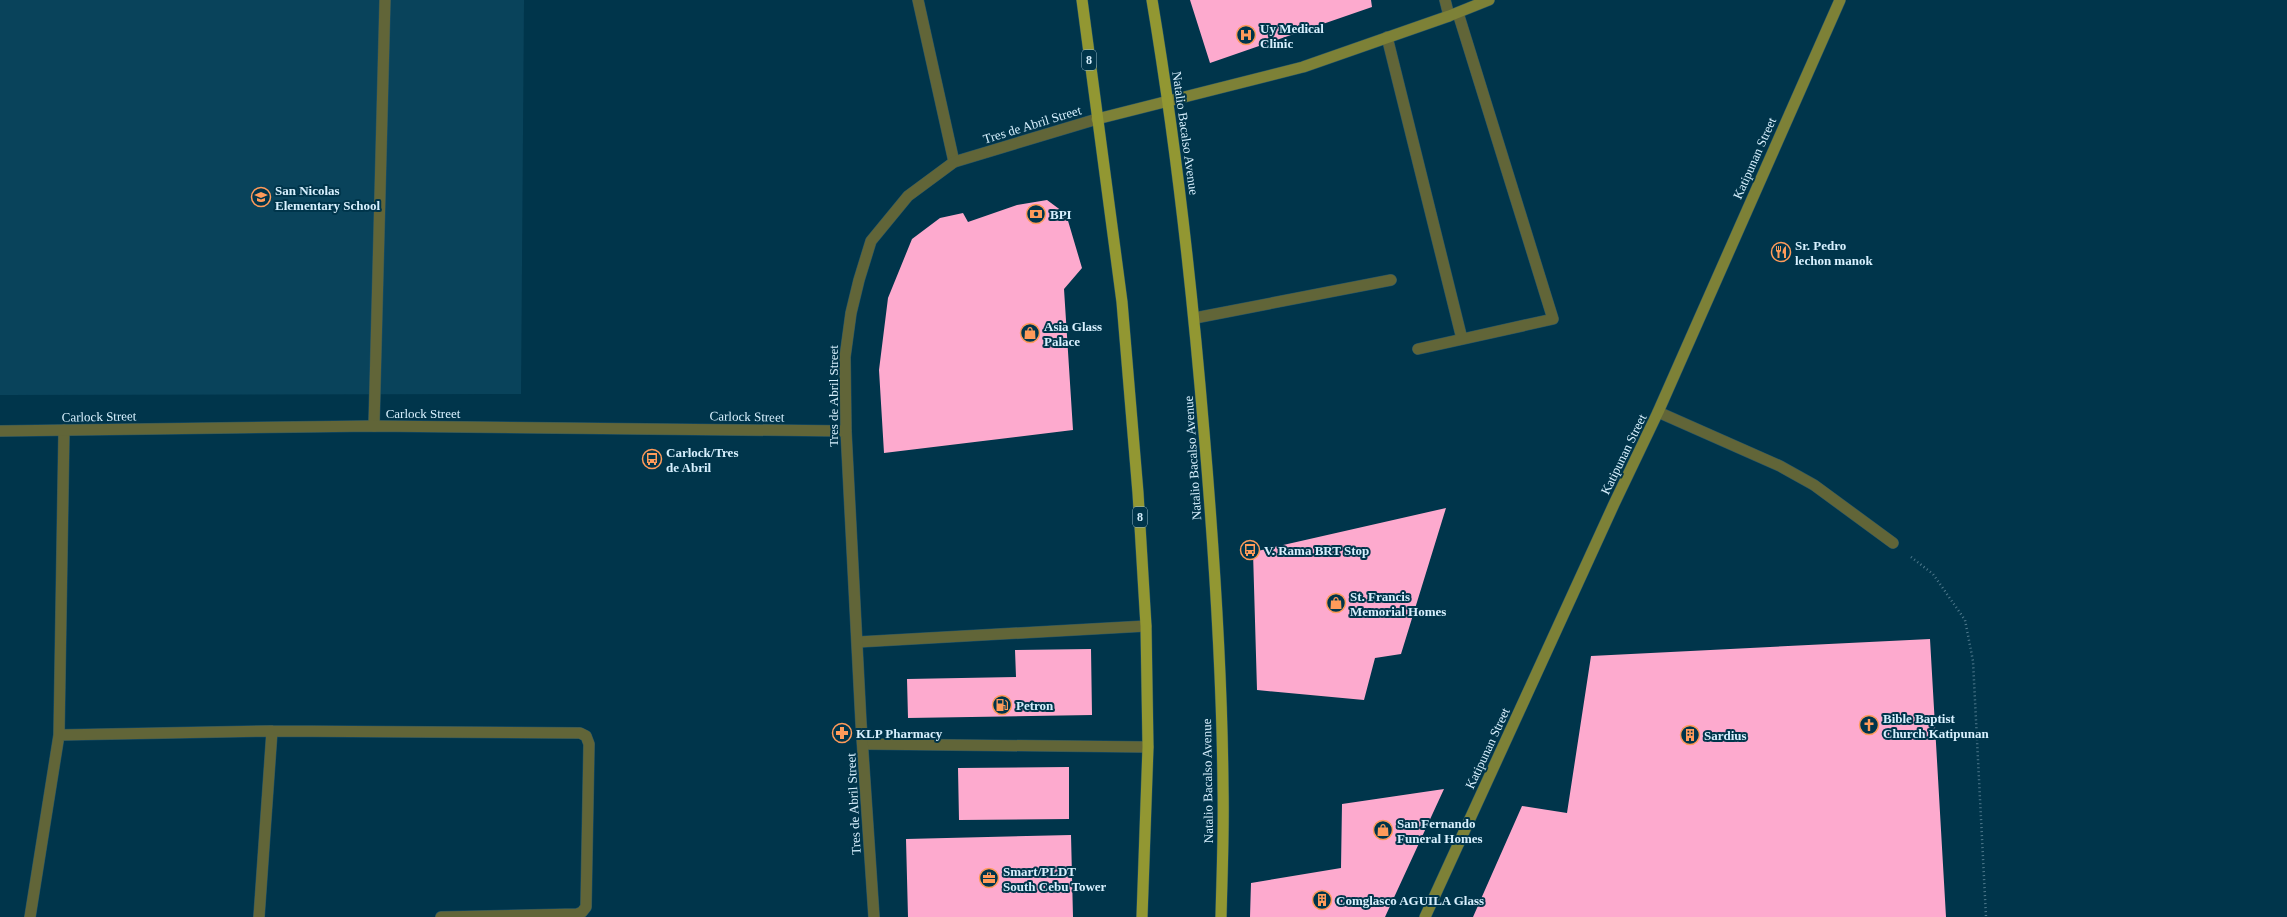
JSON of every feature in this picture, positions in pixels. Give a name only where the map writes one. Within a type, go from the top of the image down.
[{"type":"main road","name":"8","points":[[1082,0],[1122,302],[1138,493],[1146,626],[1148,748],[1142,917]]},
{"type":"main road","name":"Natalio Bacalso Avenue","points":[[1152,0],[1169,101],[1195,318],[1218,627],[1223,788],[1221,917]]},
{"type":"main road","name":"Tres de Abril Street","points":[[1097,119],[1303,67],[1453,15],[1489,0]]},
{"type":"main road","name":"Katipunan Street","points":[[1425,917],[1614,504],[1658,412],[1840,0]]},
{"type":"street","points":[[374,426],[385,0]]},
{"type":"street","points":[[918,0],[954,162]]},
{"type":"street","points":[[1418,349],[1553,319],[1453,15],[1445,0]]},
{"type":"street","points":[[1387,37],[1462,339]]},
{"type":"street","name":"Tres de Abril Street","points":[[874,917],[846,431],[845,357],[851,313],[871,241],[908,196],[954,162],[1097,119]]},
{"type":"street","points":[[1195,318],[1391,280]]},
{"type":"street","points":[[1658,412],[1780,466],[1814,485],[1893,543]]},
{"type":"street","name":"Carlock Street","points":[[0,431],[374,426],[846,431]]},
{"type":"street","points":[[30,917],[59,735],[64,430]]},
{"type":"street","points":[[858,642],[1146,626]]},
{"type":"street","points":[[59,735],[272,731],[580,733],[586,736],[589,744],[586,907],[582,912],[577,914],[441,917]]},
{"type":"street","points":[[259,917],[272,731]]},
{"type":"street","points":[[863,744],[1148,748]]},
{"type":"path","points":[[1893,543],[1933,574],[1965,620],[1973,661],[1986,917]]},
{"type":"shaded area","name":"San Nicolas Elementary School","points":[[0,0],[524,0],[521,394],[0,395]]},
{"type":"building","name":"Uy Medical Clinic","points":[[1190,0],[1371,0],[1372,7],[1210,63]]},
{"type":"building","points":[[1047,200],[1066,214],[1082,268],[1064,289],[1073,430],[884,453],[879,370],[888,298],[912,239],[940,218],[963,213],[968,222],[1017,205]]},
{"type":"building","name":"St. Francis Memorial Homes","points":[[1446,508],[1401,654],[1375,658],[1364,700],[1257,690],[1253,552]]},
{"type":"building","name":"Bible Baptist Church Katipunan","points":[[1930,639],[1946,917],[1473,917],[1522,806],[1567,813],[1591,656]]},
{"type":"building","points":[[1091,649],[1092,715],[908,718],[907,679],[1016,677],[1015,650]]},
{"type":"building","points":[[1069,767],[1069,819],[959,820],[958,768]]},
{"type":"building","points":[[1444,789],[1385,917],[1250,917],[1251,883],[1341,868],[1342,804]]},
{"type":"building","name":"Smart/PLDT South Cebu Tower","points":[[1071,835],[1073,917],[908,917],[906,839]]},
{"type":"place","name":"Uy Medical Clinic","points":[[1246,35]]},
{"type":"place","name":"San Nicolas Elementary School","points":[[261,197]]},
{"type":"place","name":"BPI","points":[[1036,214]]},
{"type":"place","name":"Sr. Pedro lechon manok","points":[[1781,252]]},
{"type":"place","name":"Asia Glass Palace","points":[[1030,333]]},
{"type":"place","name":"Carlock/Tres de Abril","points":[[652,459]]},
{"type":"place","name":"V. Rama BRT Stop","points":[[1250,550]]},
{"type":"place","name":"St. Francis Memorial Homes","points":[[1336,603]]},
{"type":"place","name":"Petron","points":[[1002,705]]},
{"type":"place","name":"Bible Baptist Church Katipunan","points":[[1869,725]]},
{"type":"place","name":"KLP Pharmacy","points":[[842,733]]},
{"type":"place","name":"Sardius","points":[[1690,735]]},
{"type":"place","name":"San Fernando Funeral Homes","points":[[1383,830]]},
{"type":"place","name":"Smart/PLDT South Cebu Tower","points":[[989,878]]},
{"type":"place","name":"Comglasco AGUILA Glass","points":[[1322,900]]}]
